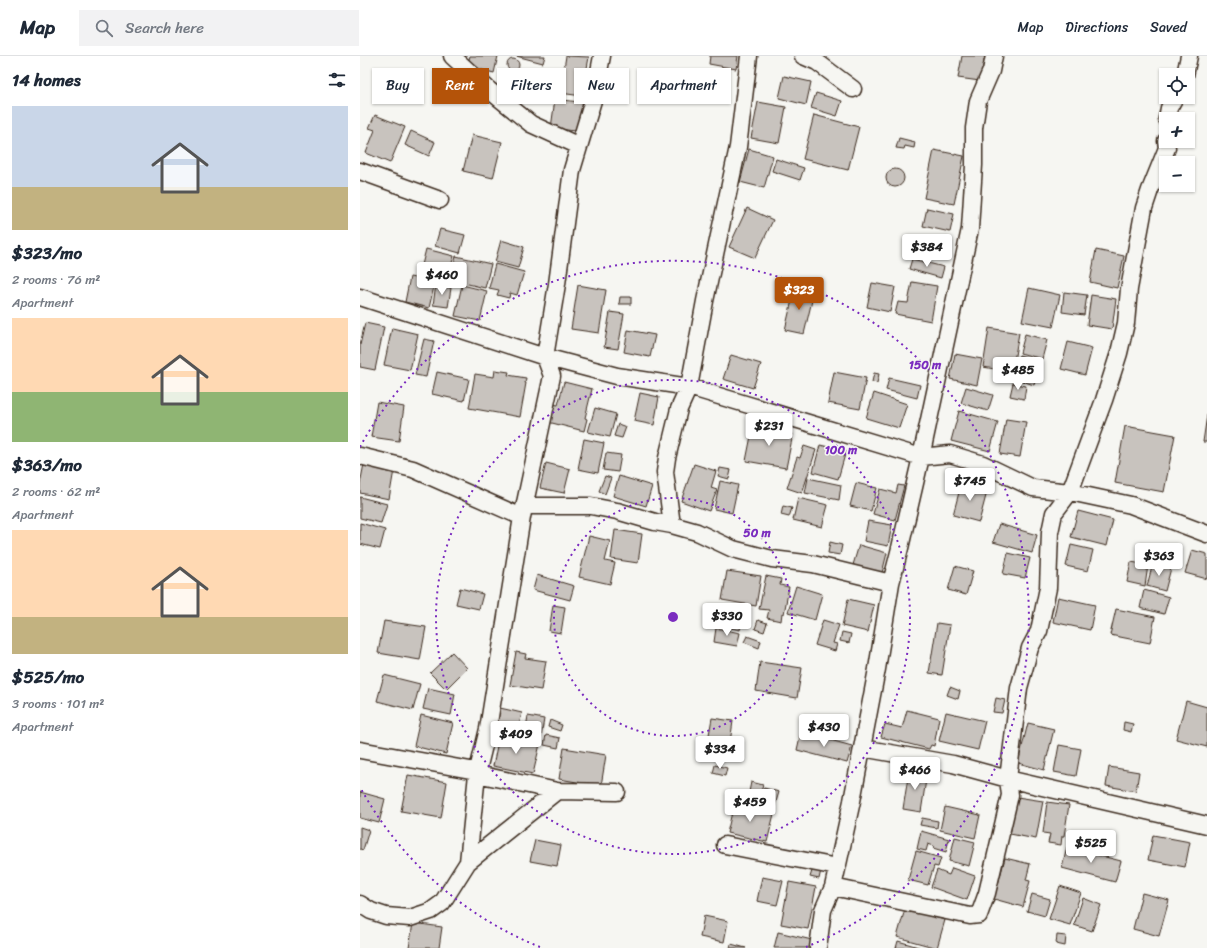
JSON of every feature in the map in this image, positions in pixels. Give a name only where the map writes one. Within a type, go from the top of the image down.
[{"type":"street","points":[[452,56],[489,90],[531,124],[579,146]]},
{"type":"street","points":[[468,862],[477,774],[488,729],[523,512],[552,376],[545,356],[557,284],[572,170],[594,97],[602,56]]},
{"type":"street","points":[[672,525],[665,472],[679,409],[690,387],[705,301],[738,147],[749,56]]},
{"type":"street","points":[[803,56],[817,62],[854,89]]},
{"type":"street","points":[[818,948],[823,910],[832,887],[852,801],[877,669],[891,583],[921,457],[970,229],[974,165],[974,128],[978,101],[991,71],[994,56]]},
{"type":"street","points":[[1186,68],[1189,56]]},
{"type":"street","points":[[832,887],[970,916],[979,914],[987,893],[1010,795],[1008,779],[1019,688],[1030,648],[1039,631],[1048,588],[1050,532],[1054,513],[1070,492],[1104,400],[1119,353],[1126,323],[1129,289],[1144,208],[1167,148]]},
{"type":"street","points":[[360,171],[440,200]]},
{"type":"street","points":[[360,297],[545,356],[617,376],[690,387],[921,457],[950,454],[983,464],[1033,488],[1070,492],[1131,505],[1207,534]]},
{"type":"street","points":[[360,456],[413,469],[523,512],[591,506],[617,511],[698,532],[733,549],[772,559],[812,564],[891,583]]},
{"type":"street","points":[[862,748],[953,764],[1008,779],[1207,824]]},
{"type":"street","points":[[360,750],[476,771],[477,774],[557,791],[618,792]]},
{"type":"street","points":[[360,904],[371,911],[386,916],[410,918],[431,911],[442,903],[468,862],[557,791]]},
{"type":"street","points":[[725,845],[837,867]]},
{"type":"building","points":[[470,56],[498,56],[494,73],[489,72],[489,68],[475,68],[467,66]]},
{"type":"building","points":[[516,56],[545,56],[543,63]]},
{"type":"building","points":[[566,56],[589,57],[587,68],[574,68],[574,95],[566,94],[566,68],[564,68]]},
{"type":"building","points":[[710,56],[738,56],[736,69],[709,64]]},
{"type":"building","points":[[962,56],[985,56],[980,81],[958,78]]},
{"type":"building","points":[[511,59],[515,59],[519,63],[518,68],[507,67],[507,63]]},
{"type":"building","points":[[784,76],[811,82],[806,105],[779,98]]},
{"type":"building","points":[[816,93],[842,101],[837,116],[811,108]]},
{"type":"building","points":[[566,100],[574,101],[574,104],[587,104],[583,132],[551,128],[554,104],[566,104]]},
{"type":"building","points":[[758,102],[786,107],[779,143],[751,138]]},
{"type":"building","points":[[375,115],[405,127],[390,163],[366,153],[375,130],[369,128]]},
{"type":"building","points":[[814,115],[859,127],[848,170],[803,159]]},
{"type":"building","points":[[411,131],[435,142],[429,156],[405,145]]},
{"type":"building","points":[[472,135],[502,142],[493,178],[463,171]]},
{"type":"building","points":[[899,138],[915,142],[914,148],[905,146],[904,149],[896,148]]},
{"type":"building","points":[[749,149],[773,156],[764,188],[740,182]]},
{"type":"building","points":[[934,150],[964,156],[954,204],[924,198]]},
{"type":"building","points":[[776,159],[804,168],[800,180],[772,171]]},
{"type":"building","points":[[891,169],[899,169],[904,174],[902,185],[899,187],[891,187],[886,182],[886,174]]},
{"type":"building","points":[[747,208],[773,220],[755,258],[729,247]]},
{"type":"building","points":[[927,208],[954,214],[950,232],[923,226]]},
{"type":"building","points":[[440,229],[465,235],[460,253],[435,246]]},
{"type":"building","points":[[501,240],[524,247],[518,268],[495,262]]},
{"type":"building","points":[[426,249],[454,256],[449,273],[434,269],[433,272],[421,269]]},
{"type":"building","points":[[1096,250],[1124,256],[1117,288],[1090,282]]},
{"type":"building","points":[[456,256],[491,264],[485,288],[451,280]]},
{"type":"building","points":[[912,259],[944,267],[941,278],[909,269]]},
{"type":"building","points":[[495,264],[524,272],[517,295],[510,293],[509,298],[497,295],[499,290],[489,288]]},
{"type":"building","points":[[410,277],[435,282],[429,308],[405,302]]},
{"type":"building","points":[[912,282],[937,286],[931,321],[895,314],[898,302],[908,303]]},
{"type":"building","points":[[872,283],[895,287],[890,312],[867,307]]},
{"type":"building","points":[[436,285],[451,288],[448,307],[433,305]]},
{"type":"building","points":[[462,285],[487,291],[480,321],[455,316]]},
{"type":"building","points":[[578,285],[606,290],[599,333],[571,329]]},
{"type":"building","points":[[795,287],[814,292],[804,334],[785,330]]},
{"type":"building","points":[[1029,288],[1060,295],[1053,327],[1022,321]]},
{"type":"building","points":[[1064,292],[1087,295],[1084,315],[1062,312]]},
{"type":"building","points":[[1091,295],[1116,299],[1112,329],[1087,325]]},
{"type":"building","points":[[620,297],[631,297],[631,304],[619,304]]},
{"type":"building","points":[[610,312],[624,314],[618,349],[604,347]]},
{"type":"building","points":[[365,323],[384,327],[375,370],[360,367],[360,345]]},
{"type":"building","points":[[392,328],[418,334],[410,370],[384,365]]},
{"type":"building","points":[[989,328],[1019,333],[1012,372],[983,367]]},
{"type":"building","points":[[628,330],[655,335],[650,357],[624,352]]},
{"type":"building","points":[[1025,334],[1047,340],[1042,359],[1020,353]]},
{"type":"building","points":[[424,339],[434,341],[426,377],[415,375]]},
{"type":"building","points":[[1068,342],[1092,348],[1085,375],[1061,369]]},
{"type":"building","points":[[955,354],[982,359],[977,385],[950,379]]},
{"type":"building","points":[[731,355],[761,364],[753,388],[723,379]]},
{"type":"building","points":[[1019,355],[1041,361],[1034,385],[1013,378]]},
{"type":"building","points":[[495,370],[509,372],[508,375],[526,378],[520,417],[469,408],[475,374],[494,377]]},
{"type":"building","points":[[437,372],[469,379],[464,401],[432,394]]},
{"type":"building","points":[[834,372],[866,378],[860,409],[828,403]]},
{"type":"building","points":[[874,373],[879,374],[877,383],[872,382]]},
{"type":"building","points":[[889,378],[920,385],[917,398],[886,390]]},
{"type":"building","points":[[564,382],[592,389],[585,418],[587,419],[584,431],[548,422],[552,404],[558,405]]},
{"type":"building","points":[[1013,383],[1026,386],[1024,399],[1010,396]]},
{"type":"building","points":[[966,387],[993,395],[988,411],[961,403]]},
{"type":"building","points":[[640,393],[659,397],[654,425],[634,421]]},
{"type":"building","points":[[874,393],[907,404],[899,428],[866,418]]},
{"type":"building","points":[[377,402],[404,407],[399,441],[371,437]]},
{"type":"building","points":[[595,408],[616,414],[610,437],[588,432]]},
{"type":"building","points":[[959,411],[998,422],[990,451],[951,441]]},
{"type":"building","points":[[1207,415],[1207,442],[1203,442]]},
{"type":"building","points":[[1006,419],[1026,422],[1020,457],[1000,454]]},
{"type":"building","points":[[618,424],[626,427],[622,438],[614,436]]},
{"type":"building","points":[[753,426],[793,434],[786,468],[746,461]]},
{"type":"building","points":[[1125,426],[1175,435],[1164,492],[1115,483]]},
{"type":"building","points":[[584,439],[604,443],[598,473],[578,469]]},
{"type":"building","points":[[820,445],[846,451],[838,479],[813,472]]},
{"type":"building","points":[[804,446],[816,450],[802,493],[787,488],[797,457],[800,458]]},
{"type":"building","points":[[606,453],[621,455],[618,472],[603,470]]},
{"type":"building","points":[[546,463],[570,469],[564,493],[540,488]]},
{"type":"building","points":[[364,464],[394,470],[389,499],[360,493],[360,484]]},
{"type":"building","points":[[694,464],[716,471],[711,488],[717,490],[709,511],[681,501]]},
{"type":"building","points":[[720,468],[731,470],[729,479],[718,476]]},
{"type":"building","points":[[605,476],[611,478],[605,494],[599,491]]},
{"type":"building","points":[[619,476],[652,486],[646,506],[613,496]]},
{"type":"building","points":[[808,478],[841,485],[839,500],[805,493]]},
{"type":"building","points":[[720,481],[738,485],[732,513],[714,509]]},
{"type":"building","points":[[962,481],[988,488],[979,522],[953,515]]},
{"type":"building","points":[[856,483],[877,488],[871,511],[850,506]]},
{"type":"building","points":[[898,485],[904,486],[895,520],[873,514],[880,489],[896,493]]},
{"type":"building","points":[[360,497],[387,504],[381,523],[360,518]]},
{"type":"building","points":[[798,498],[828,505],[822,527],[793,520]]},
{"type":"building","points":[[783,506],[792,508],[789,517],[781,515]]},
{"type":"building","points":[[1078,511],[1113,520],[1107,546],[1071,537]]},
{"type":"building","points":[[868,521],[892,525],[888,546],[864,541]]},
{"type":"building","points":[[360,523],[385,530],[380,549],[360,544]]},
{"type":"building","points":[[999,524],[1037,535],[1032,553],[993,542]]},
{"type":"building","points":[[615,530],[642,534],[638,563],[611,559]]},
{"type":"building","points":[[589,536],[610,541],[605,561],[615,563],[610,584],[579,577]]},
{"type":"building","points":[[830,542],[842,545],[840,555],[828,553]]},
{"type":"building","points":[[859,545],[887,553],[882,573],[853,565]]},
{"type":"building","points":[[1071,545],[1093,550],[1088,571],[1066,566]]},
{"type":"building","points":[[1192,550],[1207,554],[1207,579],[1185,573]]},
{"type":"building","points":[[1008,553],[1030,558],[1025,578],[1003,574]]},
{"type":"building","points":[[1131,562],[1148,565],[1145,586],[1127,582]]},
{"type":"building","points":[[1153,563],[1171,568],[1165,591],[1147,586]]},
{"type":"building","points":[[955,566],[973,571],[966,595],[948,590]]},
{"type":"building","points":[[727,571],[761,576],[756,606],[722,600]]},
{"type":"building","points":[[537,575],[574,586],[570,600],[533,590]]},
{"type":"building","points":[[766,576],[781,579],[780,585],[789,587],[784,614],[782,613],[781,621],[767,618],[769,610],[759,609]]},
{"type":"building","points":[[796,586],[822,594],[815,620],[788,612]]},
{"type":"building","points":[[460,588],[483,594],[479,609],[456,604]]},
{"type":"building","points":[[1144,590],[1169,597],[1164,614],[1140,608]]},
{"type":"building","points":[[1058,597],[1095,605],[1090,630],[1053,622]]},
{"type":"building","points":[[848,599],[874,605],[868,632],[842,626]]},
{"type":"building","points":[[553,605],[565,607],[561,633],[549,631]]},
{"type":"building","points":[[719,606],[744,611],[740,630],[715,625]]},
{"type":"building","points":[[1116,609],[1155,617],[1150,643],[1110,635]]},
{"type":"building","points":[[758,620],[767,623],[764,632],[755,629]]},
{"type":"building","points":[[823,620],[839,625],[833,643],[837,644],[835,651],[815,645]]},
{"type":"building","points":[[384,621],[426,627],[420,660],[378,653]]},
{"type":"building","points":[[937,623],[950,625],[942,675],[929,673]]},
{"type":"building","points":[[716,628],[740,633],[737,646],[714,642]]},
{"type":"building","points":[[842,632],[851,634],[849,643],[840,641]]},
{"type":"building","points":[[747,636],[761,641],[759,648],[744,642]]},
{"type":"building","points":[[452,652],[467,668],[446,689],[430,673]]},
{"type":"building","points":[[516,652],[526,654],[525,658],[546,661],[541,690],[510,685]]},
{"type":"building","points":[[760,662],[802,668],[797,698],[756,691]]},
{"type":"building","points":[[384,675],[420,684],[413,710],[377,701]]},
{"type":"building","points":[[950,687],[960,691],[958,699],[947,695]]},
{"type":"building","points":[[428,688],[455,694],[451,715],[423,709]]},
{"type":"building","points":[[996,698],[1005,700],[1002,713],[993,712]]},
{"type":"building","points":[[1186,701],[1207,707],[1207,747],[1176,739]]},
{"type":"building","points":[[500,708],[522,713],[517,733],[495,727]]},
{"type":"building","points":[[907,710],[939,718],[934,746],[931,745],[929,749],[881,737],[885,724],[902,728]]},
{"type":"building","points":[[946,712],[985,721],[978,750],[939,741]]},
{"type":"building","points":[[421,715],[453,723],[446,754],[414,746]]},
{"type":"building","points":[[528,716],[544,719],[541,737],[525,734]]},
{"type":"building","points":[[712,718],[733,721],[729,750],[707,746]]},
{"type":"building","points":[[550,720],[562,725],[560,731],[548,727]]},
{"type":"building","points":[[1124,722],[1133,724],[1131,732],[1123,730]]},
{"type":"building","points":[[1028,723],[1054,729],[1044,770],[1018,763]]},
{"type":"building","points":[[801,732],[852,746],[847,763],[797,750]]},
{"type":"building","points":[[546,735],[560,738],[558,748],[544,745]]},
{"type":"building","points":[[499,736],[540,744],[533,774],[493,766]]},
{"type":"building","points":[[1059,745],[1081,749],[1076,776],[1054,772]]},
{"type":"building","points":[[564,748],[606,755],[601,786],[559,779]]},
{"type":"building","points":[[715,765],[727,768],[725,776],[713,773]]},
{"type":"building","points":[[1109,767],[1139,772],[1136,791],[1106,786]]},
{"type":"building","points":[[909,771],[927,773],[921,812],[903,809]]},
{"type":"building","points":[[408,775],[447,782],[441,818],[401,811]]},
{"type":"building","points":[[751,782],[763,785],[760,795],[749,792]]},
{"type":"building","points":[[764,788],[779,792],[773,812],[758,808]]},
{"type":"building","points":[[360,792],[385,799],[379,823],[360,818]]},
{"type":"building","points":[[1017,797],[1043,801],[1036,839],[1010,834]]},
{"type":"building","points":[[1047,802],[1069,805],[1061,845],[1048,843],[1050,834],[1043,833]]},
{"type":"building","points":[[734,804],[774,814],[767,842],[727,833]]},
{"type":"building","points":[[945,807],[980,815],[975,838],[940,830]]},
{"type":"building","points":[[922,818],[938,821],[937,828],[920,825]]},
{"type":"building","points":[[360,827],[369,830],[363,850],[360,849]]},
{"type":"building","points":[[921,831],[949,839],[946,852],[933,848],[934,846],[928,844],[926,851],[917,849]]},
{"type":"building","points":[[1153,835],[1190,842],[1185,867],[1148,860]]},
{"type":"building","points":[[955,837],[975,842],[969,866],[949,861]]},
{"type":"building","points":[[535,840],[561,845],[557,866],[530,861]]},
{"type":"building","points":[[1067,847],[1121,861],[1115,882],[1062,868]]},
{"type":"building","points":[[916,851],[941,858],[938,867],[934,866],[928,885],[908,880]]},
{"type":"building","points":[[1005,858],[1030,864],[1026,880],[1030,881],[1023,907],[994,899]]},
{"type":"building","points":[[813,868],[821,870],[819,879],[810,877]]},
{"type":"building","points":[[952,868],[975,876],[967,900],[931,887],[937,870],[949,875]]},
{"type":"building","points":[[762,877],[783,881],[777,905],[757,901]]},
{"type":"building","points":[[789,882],[816,887],[808,929],[781,924]]},
{"type":"building","points":[[1060,886],[1081,893],[1070,925],[1049,919]]},
{"type":"building","points":[[1142,893],[1169,900],[1159,936],[1133,929]]},
{"type":"building","points":[[1032,894],[1050,899],[1045,916],[1027,911]]},
{"type":"building","points":[[1083,898],[1101,905],[1092,931],[1074,925]]},
{"type":"building","points":[[905,909],[945,920],[937,948],[897,937]]},
{"type":"building","points":[[704,916],[728,921],[724,942],[700,937]]},
{"type":"building","points":[[413,923],[442,927],[439,948],[409,948]]},
{"type":"building","points":[[778,932],[812,940],[810,948],[774,948]]},
{"type":"building","points":[[1057,935],[1066,936],[1065,946],[1056,944]]},
{"type":"building","points":[[898,941],[922,948],[896,948]]},
{"type":"building","points":[[731,944],[746,948],[730,948]]}]
